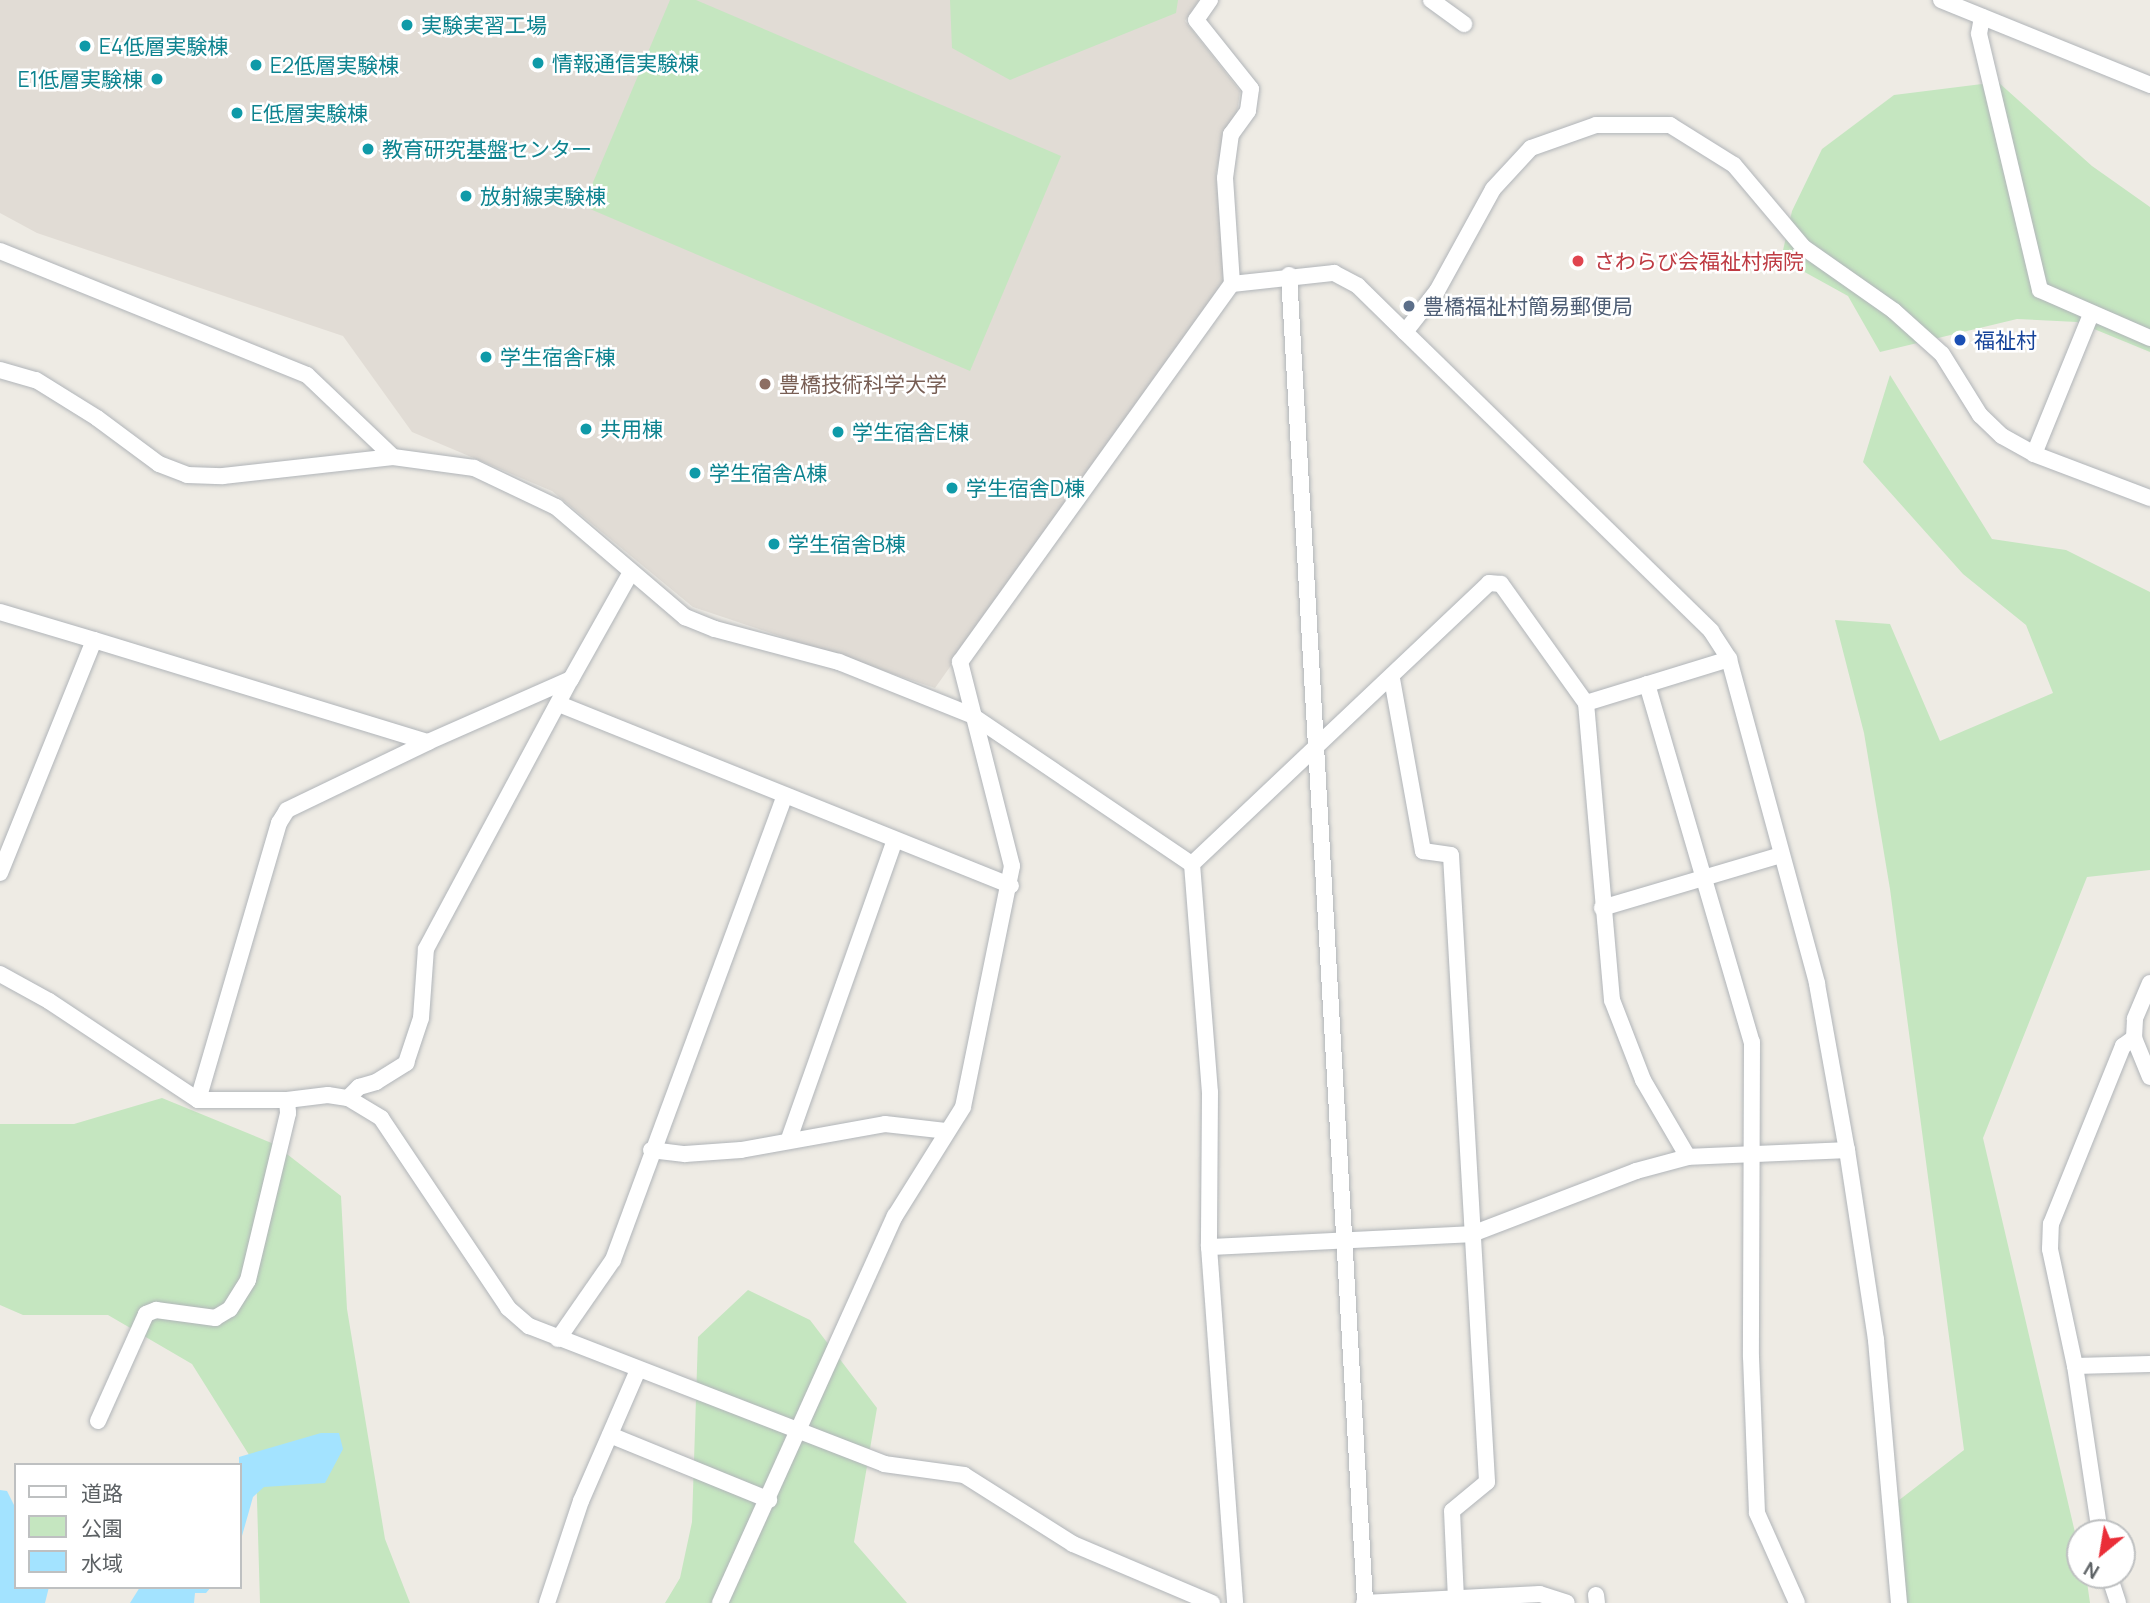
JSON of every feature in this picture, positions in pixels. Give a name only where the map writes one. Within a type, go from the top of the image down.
[{"type":"street","points":[[720,1603],[800,1433],[895,1216],[963,1107],[1011,886],[1012,866],[960,662],[1232,284],[1225,178],[1231,134],[1248,111],[1251,89],[1196,20],[1210,0]]},
{"type":"street","points":[[1431,0],[1464,24]]},
{"type":"street","points":[[1941,0],[2150,85]]},
{"type":"street","points":[[1982,16],[1979,34],[2040,290],[2150,338]]},
{"type":"street","points":[[1405,332],[1437,291],[1493,189],[1531,148],[1596,125],[1670,125],[1734,165],[1803,247],[1942,354],[1980,415],[2002,436],[2034,454],[2150,498]]},
{"type":"street","points":[[0,251],[307,375],[393,457]]},
{"type":"street","points":[[1232,284],[1289,275],[1334,273],[1358,286],[1711,632],[1729,659],[1817,984],[1847,1150],[1876,1340],[1899,1603]]},
{"type":"street","points":[[1289,275],[1320,746],[1343,1241],[1365,1603],[1540,1594],[1567,1603]]},
{"type":"street","points":[[2034,454],[2091,314]]},
{"type":"street","points":[[0,370],[36,380],[159,464],[187,475],[223,476],[393,457],[474,468],[556,507],[630,574],[685,617],[839,662],[973,716],[1192,864]]},
{"type":"street","points":[[348,1098],[359,1087],[406,1063],[421,1018],[426,949],[630,574]]},
{"type":"street","points":[[1192,864],[1392,680],[1489,583],[1501,583],[1586,704],[1612,1000],[1643,1080],[1688,1157]]},
{"type":"street","points":[[0,612],[428,742]]},
{"type":"street","points":[[0,873],[94,640]]},
{"type":"street","points":[[1586,704],[1729,659]]},
{"type":"street","points":[[198,1101],[279,824],[287,810],[428,742],[571,679]]},
{"type":"street","points":[[1392,680],[1423,851],[1451,855],[1487,1482],[1452,1511],[1456,1598]]},
{"type":"street","points":[[1647,684],[1752,1042],[1750,1156],[1757,1513],[1797,1603]]},
{"type":"street","points":[[559,704],[1011,886]]},
{"type":"street","points":[[558,1339],[613,1260],[651,1150],[785,796]]},
{"type":"street","points":[[789,1139],[895,840]]},
{"type":"street","points":[[1602,908],[1781,855]]},
{"type":"street","points":[[1192,864],[1210,1092],[1209,1247],[1235,1603]]},
{"type":"street","points":[[0,974],[198,1101],[287,1100],[328,1095],[348,1098],[381,1118],[508,1308],[529,1326],[884,1464],[964,1475],[1073,1544],[1212,1603]]},
{"type":"street","points":[[2150,983],[2135,1019],[2134,1038],[2150,1077]]},
{"type":"street","points":[[2098,1519],[2075,1366],[2050,1249],[2050,1224],[2123,1046],[2134,1038]]},
{"type":"street","points":[[98,1421],[146,1314],[156,1310],[215,1318],[230,1309],[248,1280],[288,1113],[287,1100]]},
{"type":"street","points":[[651,1150],[685,1154],[741,1150],[789,1139],[884,1125],[946,1131]]},
{"type":"street","points":[[1209,1247],[1472,1234],[1636,1171],[1688,1157],[1847,1150]]},
{"type":"street","points":[[2075,1366],[2150,1364]]},
{"type":"street","points":[[547,1603],[581,1501],[638,1370]]},
{"type":"street","points":[[610,1435],[769,1500]]},
{"type":"shaded area","name":"豊橋技術科学大学","points":[[0,0],[1199,0],[1185,21],[1240,91],[1237,113],[1224,135],[1216,173],[1226,279],[935,688],[693,607],[552,491],[412,432],[343,336],[37,233],[0,213]]},
{"type":"green space","points":[[670,0],[696,0],[1061,156],[970,371],[583,206]]},
{"type":"green space","points":[[950,0],[1178,0],[1176,13],[1010,80],[952,48]]},
{"type":"green space","points":[[1998,82],[2092,166],[2150,207],[2150,352],[2077,322],[2017,319],[1880,352],[1848,296],[1781,259],[1792,211],[1822,149],[1894,95]]},
{"type":"green space","points":[[1890,375],[1992,539],[2066,550],[2150,592],[2150,870],[2087,877],[1983,1138],[2072,1519],[2066,1519],[2066,1589],[2088,1589],[2090,1603],[1905,1603],[1894,1504],[1964,1450],[1890,889],[1864,733],[1835,620],[1890,624],[1940,741],[2053,693],[2026,625],[1963,574],[1863,462]]},
{"type":"green space","points":[[162,1098],[274,1144],[341,1196],[347,1309],[385,1539],[410,1603],[260,1603],[256,1466],[192,1364],[108,1315],[23,1315],[0,1305],[0,1124],[74,1124]]},
{"type":"green space","points":[[748,1290],[810,1320],[877,1408],[854,1542],[907,1603],[665,1603],[680,1578],[692,1522],[698,1337]]},
{"type":"water","points":[[321,1433],[339,1433],[343,1449],[325,1483],[264,1487],[253,1497],[242,1536],[242,1463],[239,1463],[239,1457]]},
{"type":"water","points":[[0,1490],[7,1491],[14,1505],[14,1589],[48,1589],[45,1603],[0,1603]]},
{"type":"water","points":[[139,1589],[209,1589],[206,1593],[195,1593],[194,1603],[130,1603]]},
{"type":"place","name":"実験実習工場","points":[[407,25]]},
{"type":"place","name":"E4低層実験棟","points":[[85,46]]},
{"type":"place","name":"情報通信実験棟","points":[[538,63]]},
{"type":"place","name":"E2低層実験棟","points":[[256,65]]},
{"type":"place","name":"E1低層実験棟","points":[[157,79]]},
{"type":"place","name":"E低層実験棟","points":[[237,113]]},
{"type":"place","name":"教育研究基盤センター","points":[[368,149]]},
{"type":"place","name":"放射線実験棟","points":[[466,196]]},
{"type":"place","name":"さわらび会福祉村病院","points":[[1578,261]]},
{"type":"place","name":"豊橋福祉村簡易郵便局","points":[[1409,306]]},
{"type":"place","name":"福祉村","points":[[1960,340]]},
{"type":"place","name":"学生宿舎F棟","points":[[486,357]]},
{"type":"place","name":"豊橋技術科学大学","points":[[765,384]]},
{"type":"place","name":"共用棟","points":[[586,429]]},
{"type":"place","name":"学生宿舎E棟","points":[[838,432]]},
{"type":"place","name":"学生宿舎A棟","points":[[695,473]]},
{"type":"place","name":"学生宿舎D棟","points":[[952,488]]},
{"type":"place","name":"学生宿舎B棟","points":[[774,544]]}]
